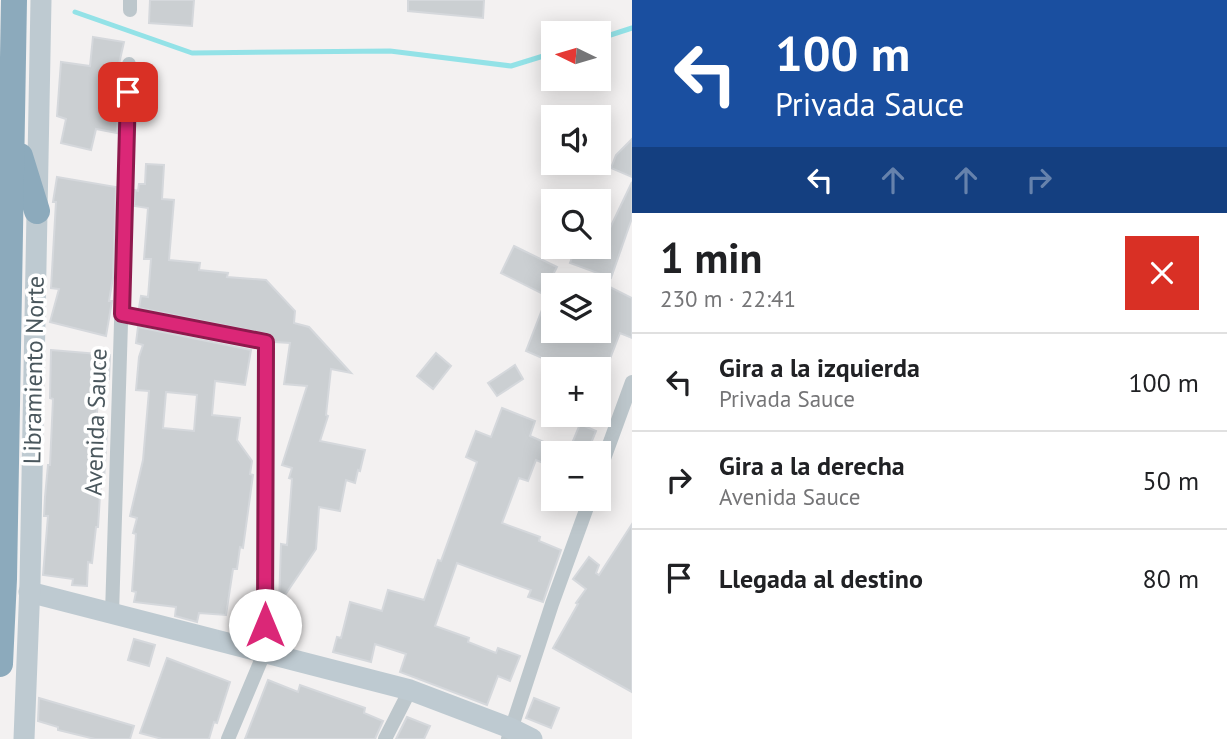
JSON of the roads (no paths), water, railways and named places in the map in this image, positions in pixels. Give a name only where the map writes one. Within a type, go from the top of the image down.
[{"type":"highway","name":"Libramiento Norte","points":[[0,664],[14,0]]},
{"type":"highway","points":[[13,134],[37,212]]},
{"type":"street","name":"Libramiento Norte","points":[[24,739],[41,0]]},
{"type":"street","name":"Avenida Sauce","points":[[112,614],[129,64]]},
{"type":"street","points":[[122,314],[266,342],[265,651],[228,739]]},
{"type":"street","points":[[610,441],[632,382]]},
{"type":"street","points":[[509,733],[586,511]]},
{"type":"street","points":[[29,592],[410,690],[509,733],[532,739]]},
{"type":"street","points":[[385,739],[410,690]]},
{"type":"waterway","points":[[75,12],[192,53],[390,51],[511,66],[541,57]]},
{"type":"waterway","points":[[611,35],[632,28]]}]
